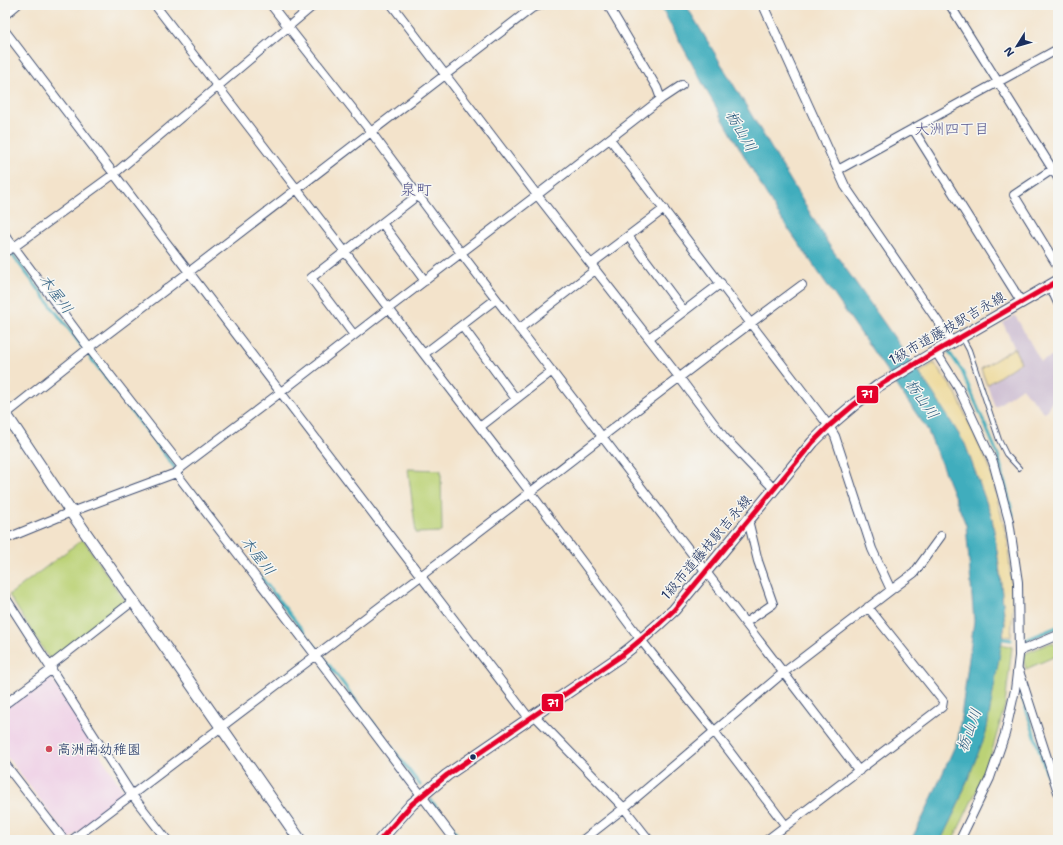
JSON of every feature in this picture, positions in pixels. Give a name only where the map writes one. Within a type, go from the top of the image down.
[{"type":"street","points":[[5,15],[17,5]]},
{"type":"street","points":[[155,5],[530,492],[641,640],[714,731],[786,826]]},
{"type":"street","points":[[271,5],[859,771]]},
{"type":"street","points":[[5,252],[114,174],[314,5]]},
{"type":"street","points":[[392,5],[724,437],[774,489]]},
{"type":"street","points":[[300,840],[71,512],[5,414],[532,8],[541,5]]},
{"type":"street","points":[[608,5],[657,88],[661,99]]},
{"type":"street","points":[[763,5],[845,186],[957,339]]},
{"type":"street","points":[[950,5],[1058,178]]},
{"type":"street","points":[[5,31],[421,576],[532,717],[624,808],[649,840]]},
{"type":"street","points":[[838,170],[1058,49]]},
{"type":"street","points":[[5,539],[179,470],[661,99],[682,85]]},
{"type":"street","points":[[913,129],[1022,302]]},
{"type":"street","points":[[610,139],[829,426],[835,436],[872,549],[891,590]]},
{"type":"street","points":[[1053,169],[1014,195],[1058,267]]},
{"type":"street","points":[[354,335],[311,278],[418,195]]},
{"type":"street","points":[[519,329],[628,236],[664,209]]},
{"type":"street","points":[[382,223],[425,281]]},
{"type":"street","points":[[5,236],[316,656],[455,840]]},
{"type":"street","points":[[628,236],[684,311]]},
{"type":"street","points":[[649,338],[721,283]]},
{"type":"street","points":[[1054,283],[1058,303]]},
{"type":"street","name":"1級市道藤枝駅吉永線","points":[[380,840],[412,804],[447,775],[618,658],[658,626],[674,610],[813,442],[856,403],[878,386],[1054,283]]},
{"type":"street","points":[[72,840],[421,576],[679,377],[802,285]]},
{"type":"street","points":[[424,354],[496,299]]},
{"type":"street","points":[[462,326],[516,399]]},
{"type":"street","points":[[933,353],[958,387],[993,462],[1009,521],[1018,582],[1020,651],[1016,690],[1005,734],[990,778],[960,840]]},
{"type":"street","points":[[480,427],[552,371]]},
{"type":"street","points":[[745,623],[773,604],[758,561],[748,520]]},
{"type":"street","points":[[583,840],[624,808],[783,673],[914,572],[941,536]]},
{"type":"street","points":[[5,597],[132,795],[167,840]]},
{"type":"street","points":[[5,704],[133,601]]},
{"type":"street","points":[[767,840],[942,707],[943,701],[868,607]]},
{"type":"street","points":[[1020,651],[1057,638]]},
{"type":"street","points":[[1018,668],[1058,792]]},
{"type":"street","points":[[5,764],[64,840]]},
{"type":"lane","points":[[957,339],[969,350],[999,440],[1006,454],[1019,468]]},
{"type":"shaded area","points":[[1015,315],[1041,362],[1052,356],[1058,366],[1058,392],[1045,413],[1022,388],[995,407],[987,385],[1021,362],[1003,323]]},
{"type":"shaded area","points":[[49,674],[126,795],[70,839],[5,754],[5,707]]},
{"type":"green space","points":[[408,469],[441,470],[442,532],[416,533]]},
{"type":"green space","points":[[83,539],[126,603],[51,662],[9,595]]},
{"type":"green space","points":[[1053,643],[1058,648],[1058,655],[1026,669],[1023,659],[1026,653]]},
{"type":"green space","points":[[1001,644],[1012,647],[1005,705],[987,769],[953,840],[941,840],[957,807],[986,733]]},
{"type":"sand","points":[[1014,348],[1021,362],[987,385],[981,369]]},
{"type":"sand","points":[[934,363],[956,393],[989,465],[1008,542],[1013,609],[1011,637],[1003,636],[1005,624],[999,565],[992,518],[965,444],[919,373]]},
{"type":"water","name":"栃山川","points":[[660,5],[686,5],[829,245],[933,393],[965,444],[992,518],[999,565],[1005,624],[986,733],[957,807],[941,840],[911,840],[924,815],[958,739],[974,621],[966,525],[927,429],[776,211],[709,95]]},
{"type":"waterway","name":"木屋川","points":[[11,253],[84,349]]},
{"type":"waterway","points":[[949,352],[962,371],[998,455],[1013,515]]},
{"type":"waterway","name":"木屋川","points":[[87,353],[175,468]]},
{"type":"waterway","name":"木屋川","points":[[260,576],[318,650]]},
{"type":"waterway","points":[[1026,640],[1057,627],[1058,628]]},
{"type":"waterway","points":[[999,638],[1011,640]]},
{"type":"waterway","name":"木屋川","points":[[323,657],[420,785]]},
{"type":"waterway","points":[[1021,693],[1058,809]]},
{"type":"waterway","name":"木屋川","points":[[431,800],[461,840]]},
{"type":"transit line","name":"71","points":[[380,840],[412,804],[447,775],[618,658],[660,623],[674,610],[813,442],[856,403],[878,386],[1058,281]]},
{"type":"place","name":"高洲南幼稚園","points":[[49,749]]},
{"type":"district","name":"大洲四丁目","points":[[952,129]]},
{"type":"district","name":"泉町","points":[[416,189]]}]
